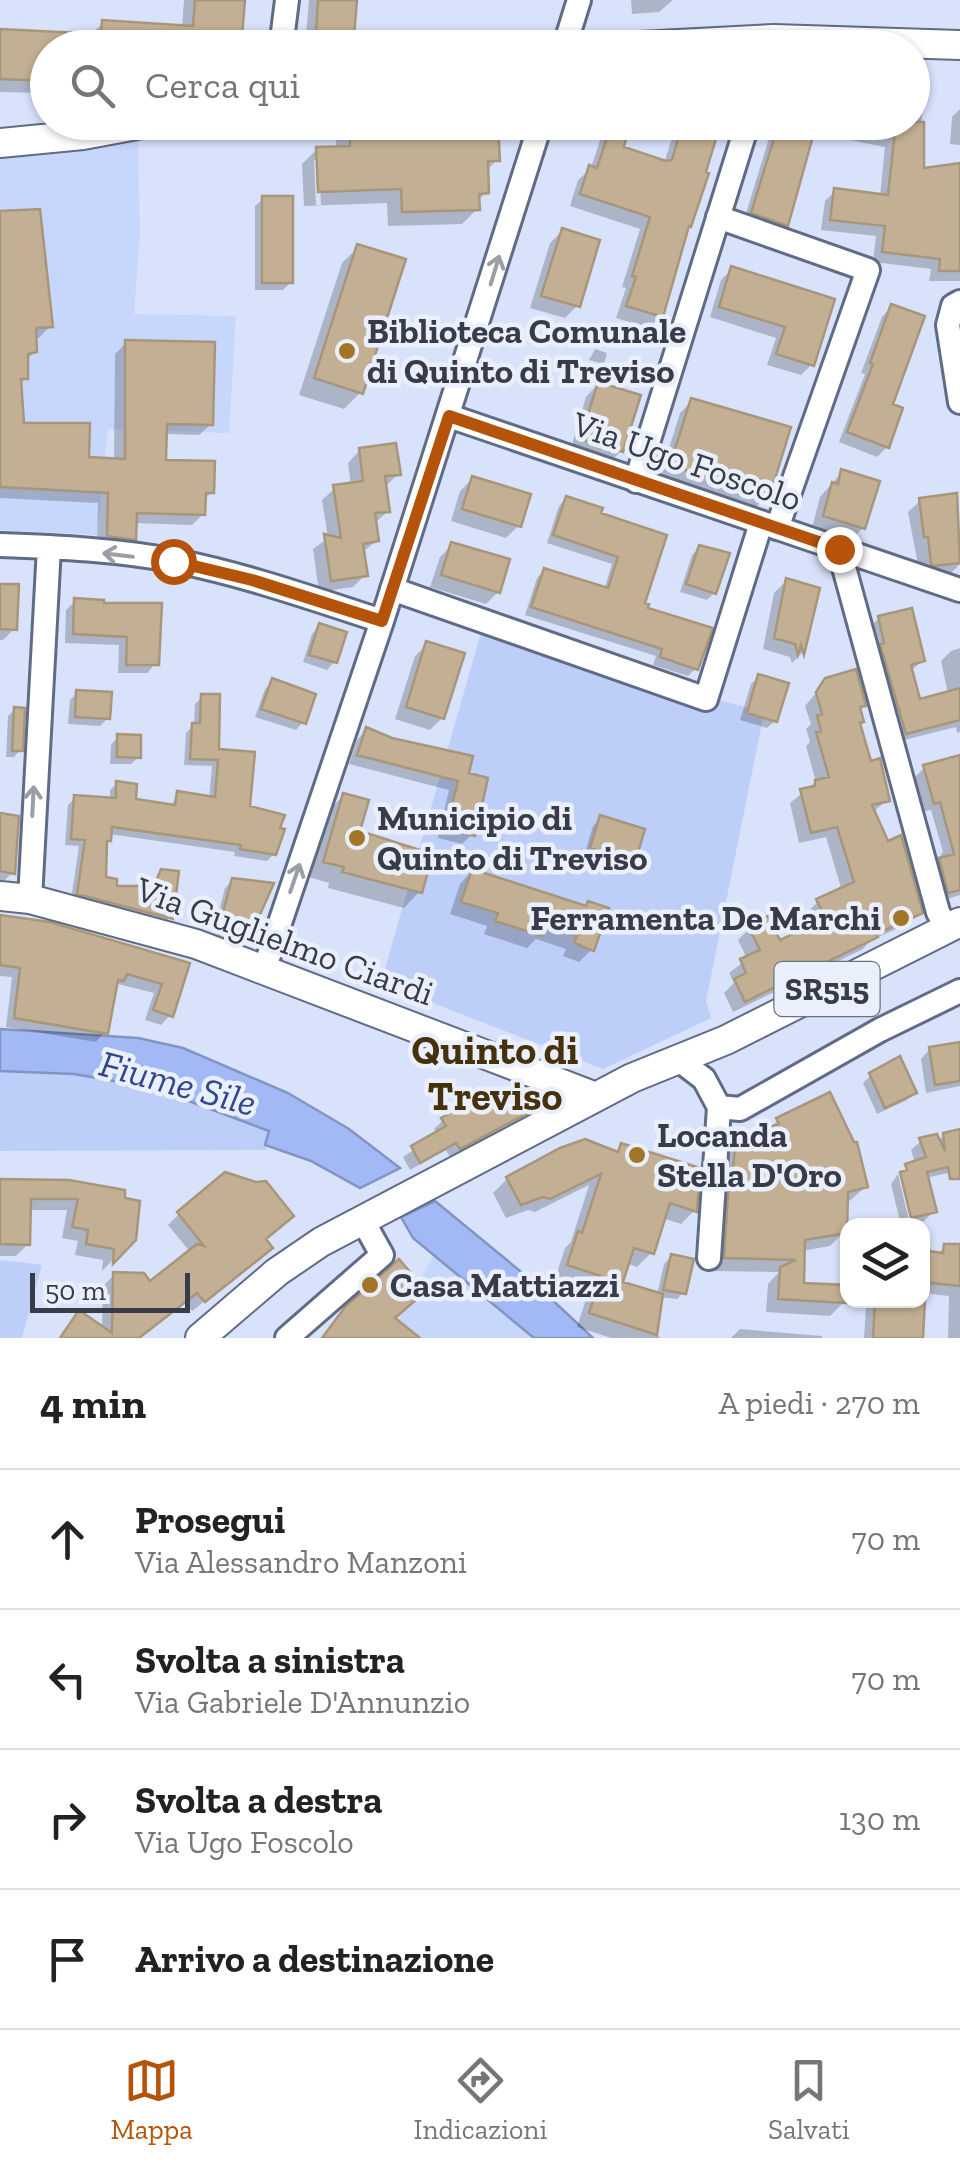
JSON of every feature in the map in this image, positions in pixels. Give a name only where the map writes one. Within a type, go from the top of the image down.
[{"type":"main road","points":[[930,45],[960,45]]},
{"type":"main road","points":[[0,143],[31,140]]},
{"type":"main road","name":"Via Guglielmo Ciardi","points":[[0,896],[30,899],[196,944],[596,1097]]},
{"type":"main road","name":"SR515","points":[[496,1150],[594,1114],[688,1059],[954,925]]},
{"type":"main road","name":"SR515","points":[[207,1335],[277,1272],[322,1242],[632,1078],[688,1059]]},
{"type":"street","points":[[284,30],[287,0]]},
{"type":"street","points":[[570,30],[580,0]]},
{"type":"street","points":[[264,970],[382,621],[535,140]]},
{"type":"street","points":[[636,481],[742,140]]},
{"type":"street","points":[[392,588],[706,699],[868,270],[718,216]]},
{"type":"street","points":[[960,302],[953,306],[948,324],[960,402]]},
{"type":"street","name":"Via Ugo Foscolo","points":[[449,416],[960,590]]},
{"type":"street","points":[[0,544],[173,561],[252,580],[382,621]]},
{"type":"street","points":[[30,899],[49,547]]},
{"type":"street","points":[[839,549],[938,912],[954,925]]},
{"type":"street","points":[[719,1107],[740,1108],[880,1030],[960,991]]},
{"type":"street","points":[[688,1059],[719,1107],[708,1258]]},
{"type":"street","points":[[596,1097],[626,1098]]},
{"type":"street","points":[[287,1338],[382,1256],[362,1222]]},
{"type":"shaded area","points":[[138,140],[140,232],[134,314],[236,316],[229,433],[108,429],[97,535],[0,530],[0,155]]},
{"type":"shaded area","points":[[482,629],[764,713],[706,1001],[711,1018],[603,1069],[381,983]]},
{"type":"shaded area","points":[[0,1071],[74,1074],[154,1088],[270,1131],[266,1150],[0,1151]]},
{"type":"shaded area","points":[[434,1255],[492,1301],[534,1338],[387,1338]]},
{"type":"shaded area","points":[[0,1260],[42,1265],[22,1338],[0,1338]]},
{"type":"water","name":"Fiume Sile","points":[[0,1029],[138,1038],[183,1048],[288,1093],[349,1129],[400,1168],[360,1188],[311,1161],[265,1145],[269,1131],[154,1088],[74,1074],[0,1071]]},
{"type":"water","points":[[435,1201],[531,1280],[593,1338],[534,1338],[413,1238],[401,1217]]},
{"type":"building","points":[[195,0],[245,0],[242,30],[101,30],[102,20],[193,26]]},
{"type":"building","points":[[318,0],[357,0],[354,30],[316,30]]},
{"type":"building","points":[[0,29],[30,31],[30,80],[0,79]]},
{"type":"building","points":[[350,140],[499,140],[500,161],[488,161],[489,193],[479,194],[480,210],[402,212],[401,189],[318,192],[316,147],[350,146]]},
{"type":"building","points":[[606,140],[626,140],[624,147],[666,161],[672,160],[678,140],[716,140],[706,172],[709,173],[663,317],[626,306],[650,217],[580,194],[589,165],[597,168]]},
{"type":"building","points":[[773,140],[812,140],[788,226],[751,213]]},
{"type":"building","points":[[894,140],[924,140],[924,168],[960,163],[960,271],[939,271],[940,259],[882,252],[885,226],[830,220],[834,188],[888,195]]},
{"type":"building","points":[[262,196],[293,196],[293,283],[262,283]]},
{"type":"building","points":[[40,209],[53,327],[36,328],[37,352],[28,354],[28,379],[21,379],[24,423],[90,423],[89,457],[125,459],[125,340],[215,342],[213,425],[167,424],[166,460],[215,461],[214,493],[206,493],[205,515],[137,513],[136,540],[107,536],[108,493],[0,487],[0,211]]},
{"type":"building","points":[[562,228],[600,240],[580,307],[541,296]]},
{"type":"building","points":[[357,244],[406,259],[387,318],[393,320],[388,335],[382,333],[363,394],[314,378]]},
{"type":"building","points":[[731,266],[835,299],[814,366],[776,354],[785,327],[719,307]]},
{"type":"building","points":[[891,304],[925,316],[893,404],[903,408],[889,448],[847,432]]},
{"type":"building","points":[[598,382],[641,395],[623,452],[580,439]]},
{"type":"building","points":[[691,398],[791,427],[769,498],[670,465]]},
{"type":"building","points":[[396,443],[401,475],[385,476],[390,512],[375,513],[379,541],[363,544],[368,576],[331,581],[324,534],[341,538],[333,485],[363,481],[359,448]]},
{"type":"building","points":[[841,469],[880,481],[865,529],[823,516],[832,482],[838,484]]},
{"type":"building","points":[[472,476],[531,494],[521,527],[462,509]]},
{"type":"building","points":[[957,493],[960,563],[935,566],[931,564],[928,537],[924,537],[919,498]]},
{"type":"building","points":[[566,496],[603,508],[601,513],[667,535],[645,603],[648,608],[713,628],[698,670],[660,657],[662,649],[531,607],[544,568],[608,588],[618,557],[553,535]]},
{"type":"building","points":[[451,542],[510,559],[500,593],[441,575]]},
{"type":"building","points":[[699,545],[730,553],[716,594],[686,584]]},
{"type":"building","points":[[786,578],[820,588],[804,655],[801,645],[798,655],[795,644],[774,638]]},
{"type":"building","points":[[0,584],[19,584],[17,630],[0,629]]},
{"type":"building","points":[[74,598],[104,603],[162,603],[159,665],[126,665],[127,637],[73,634]]},
{"type":"building","points":[[912,608],[925,661],[911,665],[920,699],[960,688],[960,720],[906,734],[880,644],[884,643],[878,616]]},
{"type":"building","points":[[319,623],[347,632],[337,663],[309,655]]},
{"type":"building","points":[[426,641],[465,653],[444,719],[406,707]]},
{"type":"building","points":[[856,669],[866,706],[860,707],[864,722],[860,723],[871,761],[880,758],[890,801],[872,805],[888,841],[901,835],[923,913],[745,1002],[734,979],[746,973],[740,959],[760,950],[748,926],[768,916],[780,940],[825,918],[816,899],[854,882],[837,827],[811,833],[800,789],[829,777],[816,732],[821,731],[817,715],[822,714],[816,692],[825,678]]},
{"type":"building","points":[[758,674],[789,683],[777,722],[747,713]]},
{"type":"building","points":[[272,678],[316,694],[306,724],[261,709]]},
{"type":"building","points":[[76,690],[112,692],[110,719],[75,717]]},
{"type":"building","points":[[201,694],[220,694],[219,749],[255,752],[250,806],[285,815],[280,828],[285,829],[276,855],[240,849],[241,845],[112,827],[111,841],[107,841],[106,877],[117,879],[117,886],[154,886],[161,869],[179,871],[173,919],[77,894],[85,840],[71,839],[74,795],[116,798],[116,781],[137,784],[136,799],[175,805],[177,791],[215,797],[218,760],[190,759],[192,723],[200,723]]},
{"type":"building","points":[[14,707],[25,708],[23,751],[12,751]]},
{"type":"building","points":[[366,727],[392,738],[473,756],[469,773],[488,778],[475,836],[446,829],[458,781],[357,755]]},
{"type":"building","points":[[117,734],[141,735],[141,758],[117,757]]},
{"type":"building","points":[[960,755],[960,890],[948,893],[939,858],[954,854],[940,802],[934,804],[923,765]]},
{"type":"building","name":"Municipio di Quinto di Treviso","points":[[343,793],[369,800],[360,831],[433,854],[422,893],[342,872],[344,867],[323,862]]},
{"type":"building","points":[[0,813],[19,816],[15,874],[0,871]]},
{"type":"building","points":[[600,815],[645,829],[635,862],[590,848]]},
{"type":"building","points":[[472,869],[586,906],[588,901],[609,908],[594,951],[574,943],[577,936],[545,926],[542,936],[495,921],[498,913],[461,902]]},
{"type":"building","points":[[232,878],[274,883],[250,937],[219,928]]},
{"type":"building","points":[[0,915],[50,922],[190,963],[173,1017],[153,1010],[162,984],[127,974],[124,981],[118,980],[108,1034],[14,1018],[20,968],[0,965]]},
{"type":"building","points":[[960,1042],[960,1081],[935,1085],[929,1047]]},
{"type":"building","points":[[900,1056],[917,1093],[885,1108],[869,1073]]},
{"type":"building","points":[[498,1089],[502,1095],[512,1089],[539,1107],[460,1149],[456,1143],[420,1163],[411,1146],[446,1126],[441,1118]]},
{"type":"building","points":[[830,1092],[857,1142],[868,1187],[848,1192],[847,1218],[840,1218],[840,1234],[805,1240],[804,1283],[840,1285],[840,1303],[778,1299],[780,1267],[796,1260],[724,1258],[736,1138],[779,1124],[776,1118]]},
{"type":"building","points":[[960,1129],[960,1179],[950,1179],[948,1167],[927,1172],[937,1212],[911,1218],[900,1172],[907,1170],[905,1164],[926,1157],[919,1138],[937,1134],[945,1151],[943,1133]]},
{"type":"building","points":[[585,1139],[618,1152],[621,1143],[700,1168],[697,1212],[670,1203],[654,1254],[634,1248],[623,1282],[663,1294],[657,1335],[589,1313],[601,1276],[567,1265],[601,1174],[550,1199],[543,1197],[521,1205],[506,1177]]},
{"type":"building","points":[[225,1172],[256,1182],[266,1181],[294,1216],[266,1239],[273,1248],[205,1302],[197,1293],[139,1338],[60,1338],[79,1310],[112,1333],[113,1272],[144,1273],[150,1281],[197,1244],[204,1246],[177,1212]]},
{"type":"building","points":[[0,1179],[69,1180],[125,1190],[125,1198],[140,1201],[136,1240],[113,1264],[114,1249],[86,1244],[88,1230],[72,1227],[78,1199],[31,1199],[30,1245],[0,1244]]},
{"type":"building","points":[[944,1244],[960,1244],[960,1286],[930,1283],[930,1251],[943,1253]]},
{"type":"building","points":[[671,1254],[694,1259],[686,1294],[663,1290]]},
{"type":"building","points":[[399,1259],[426,1291],[395,1318],[420,1338],[322,1338],[345,1307]]},
{"type":"building","points":[[875,1308],[925,1308],[923,1338],[873,1338]]},
{"type":"place","name":"Biblioteca Comunale di Quinto di Treviso","points":[[347,351]]},
{"type":"place","name":"Municipio di Quinto di Treviso","points":[[357,838]]},
{"type":"place","name":"Ferramenta De Marchi","points":[[901,918]]},
{"type":"place","name":"Locanda Stella D'Oro","points":[[637,1155]]},
{"type":"place","name":"Casa Mattiazzi","points":[[370,1285]]},
{"type":"district","name":"Quinto di Treviso","points":[[495,1073]]},
{"type":"route","points":[[173,561],[252,580],[382,621],[449,416],[839,549]]}]
